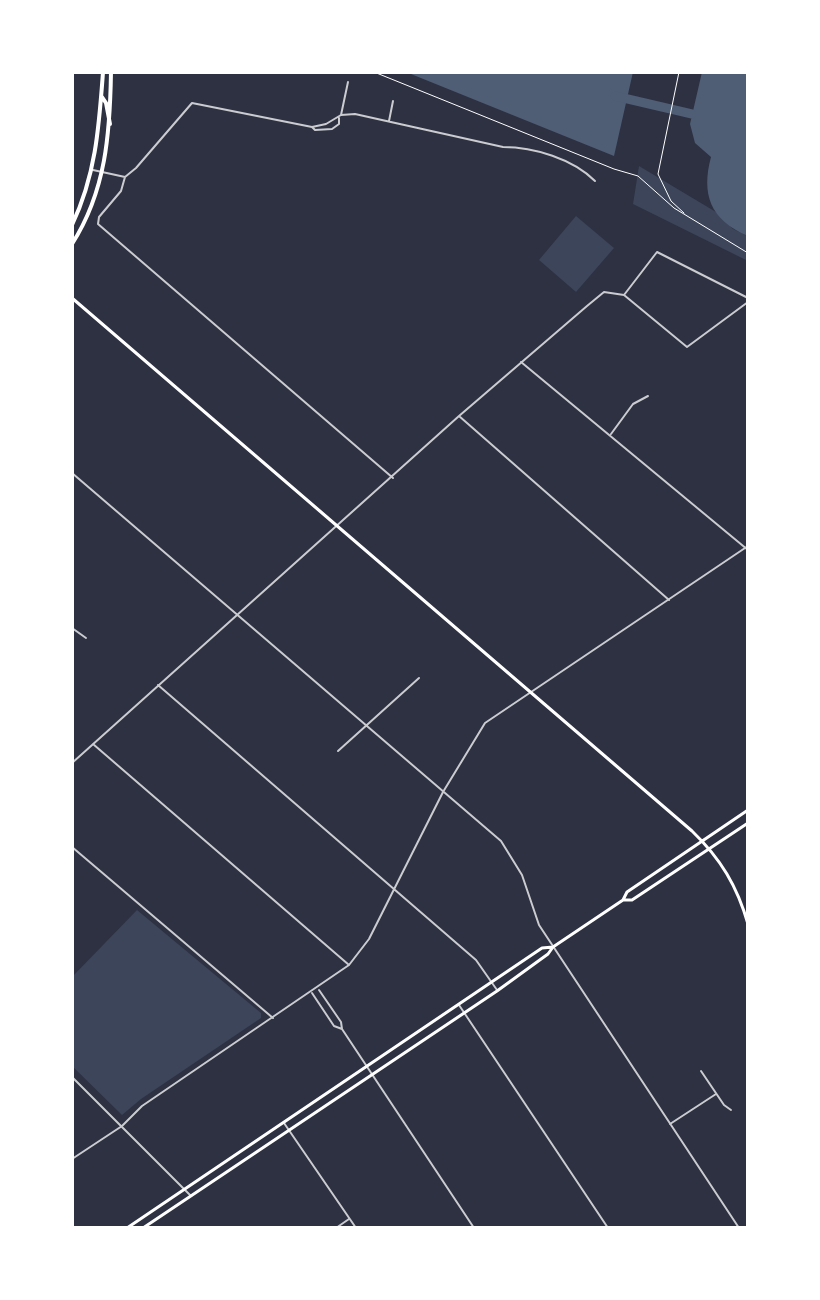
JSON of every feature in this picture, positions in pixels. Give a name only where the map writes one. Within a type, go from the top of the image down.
[{"type":"main road","points":[[72,225],[93,170],[100,132],[103,72]]},
{"type":"main road","points":[[72,244],[88,215],[103,173],[110,124],[111,72]]},
{"type":"main road","points":[[101,97],[106,103],[110,124]]},
{"type":"main road","points":[[72,298],[702,840],[710,848],[735,886],[748,924]]},
{"type":"main road","points":[[127,1228],[542,948],[553,946],[623,900],[627,892],[748,810]]},
{"type":"main road","points":[[623,900],[632,900],[748,823]]},
{"type":"main road","points":[[143,1228],[497,991],[548,954],[553,946]]},
{"type":"street","points":[[348,82],[339,124],[332,129],[315,130],[312,127],[192,103],[136,168],[125,177],[121,191],[99,217],[98,224],[393,478]]},
{"type":"street","points":[[389,121],[393,101]]},
{"type":"street","points":[[312,127],[355,114],[503,147],[526,147],[585,171],[595,181]]},
{"type":"street","points":[[93,170],[125,177]]},
{"type":"street","points":[[72,763],[236,614],[393,478],[459,416],[604,292],[624,295],[687,347],[748,300],[657,252],[624,295]]},
{"type":"street","points":[[72,1159],[122,1126],[142,1106],[318,989],[350,965],[369,939],[443,792],[485,723],[529,690],[747,548],[611,434],[521,363]]},
{"type":"street","points":[[611,434],[633,404],[648,396]]},
{"type":"street","points":[[459,416],[669,600]]},
{"type":"street","points":[[72,473],[501,841],[522,875],[539,926],[739,1228]]},
{"type":"street","points":[[72,628],[86,638]]},
{"type":"street","points":[[338,751],[418,678]]},
{"type":"street","points":[[158,685],[476,960],[497,991]]},
{"type":"street","points":[[93,744],[350,965]]},
{"type":"street","points":[[72,847],[273,1018]]},
{"type":"street","points":[[318,989],[474,1228]]},
{"type":"street","points":[[312,993],[334,1026],[342,1029]]},
{"type":"street","points":[[459,1005],[608,1228]]},
{"type":"street","points":[[701,1071],[716,1094],[731,1110]]},
{"type":"street","points":[[72,1077],[191,1196]]},
{"type":"street","points":[[670,1124],[716,1094]]},
{"type":"street","points":[[284,1123],[356,1228]]},
{"type":"street","points":[[336,1228],[350,1219]]},
{"type":"path","points":[[374,72],[641,178],[668,204],[748,253]]},
{"type":"path","points":[[679,72],[658,174],[671,201],[685,214]]},
{"type":"shaded area","points":[[406,72],[633,72],[614,156]]},
{"type":"shaded area","points":[[702,72],[748,72],[748,236],[735,230],[717,214],[708,194],[708,170],[711,157],[695,143],[690,124]]},
{"type":"shaded area","points":[[639,166],[716,212],[733,229],[748,236],[748,261],[633,204]]},
{"type":"shaded area","points":[[576,216],[614,248],[576,292],[539,260]]},
{"type":"shaded area","points":[[137,910],[261,1013],[261,1018],[141,1099],[122,1115],[72,1066],[72,977]]},
{"type":"waterway","points":[[615,96],[692,114]]}]
